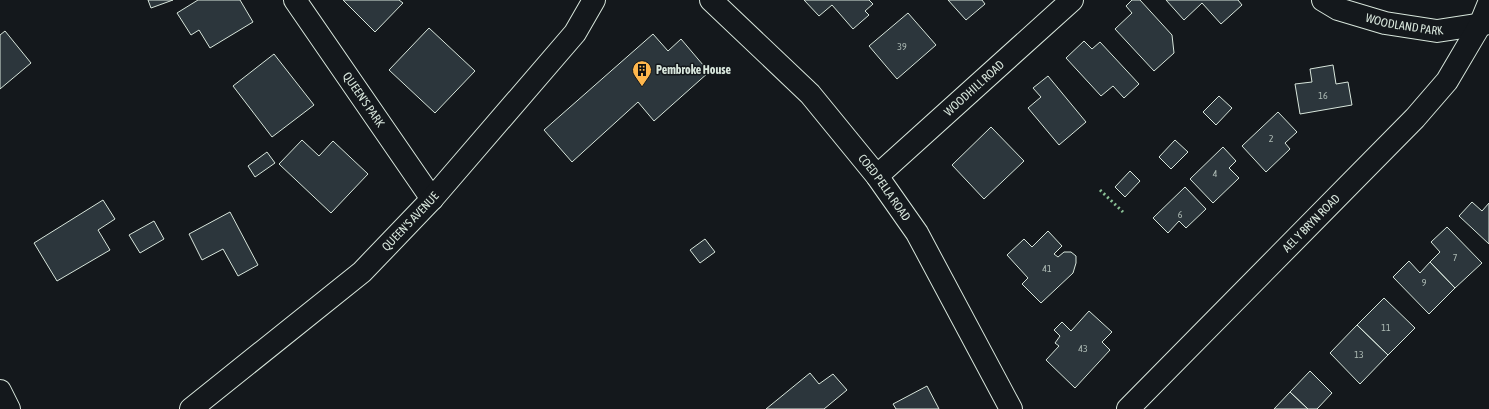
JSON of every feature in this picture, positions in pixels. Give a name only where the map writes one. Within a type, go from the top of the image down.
[{"type":"street","name":"QUEEN'S PARK","points":[[295,0],[432,199]]},
{"type":"street","name":"QUEEN'S AVENUE","points":[[191,409],[362,272],[432,199],[576,33],[594,0]]},
{"type":"street","name":"COED PELLA ROAD","points":[[711,0],[810,94],[877,176],[917,233],[1011,409]]},
{"type":"street","name":"WOODHILL ROAD","points":[[877,176],[1072,0]]},
{"type":"street","name":"WOODLAND PARK","points":[[1323,0],[1338,9],[1385,23],[1437,32],[1484,24]]},
{"type":"street","name":"AEL Y BRYN ROAD","points":[[1128,409],[1415,118],[1447,81],[1484,24],[1489,3]]},
{"type":"street","points":[[0,391],[9,409]]},
{"type":"building","points":[[148,0],[173,0],[151,8]]},
{"type":"building","points":[[198,0],[240,0],[253,22],[210,48],[199,30],[191,35],[177,13]]},
{"type":"building","points":[[343,0],[399,0],[403,3],[375,32]]},
{"type":"building","points":[[804,0],[869,0],[873,4],[865,11],[869,15],[853,29],[832,5],[819,16]]},
{"type":"building","points":[[948,0],[982,0],[985,4],[966,20]]},
{"type":"building","points":[[1132,0],[1140,0],[1172,35],[1174,53],[1154,71],[1115,29],[1132,13],[1126,6]]},
{"type":"building","points":[[1166,0],[1238,0],[1242,5],[1221,24],[1202,3],[1184,20]]},
{"type":"building","points":[[908,13],[936,45],[897,79],[869,46]]},
{"type":"building","points":[[429,28],[475,71],[435,113],[389,70]]},
{"type":"building","points":[[5,31],[31,63],[0,89],[0,35]]},
{"type":"building","name":"Pembroke House","points":[[653,34],[668,51],[681,39],[709,72],[654,121],[638,102],[572,162],[544,130]]},
{"type":"building","points":[[1084,41],[1092,49],[1100,42],[1139,84],[1124,98],[1113,86],[1101,96],[1066,58]]},
{"type":"building","points":[[274,54],[314,105],[272,137],[233,86]]},
{"type":"building","points":[[1333,65],[1336,84],[1348,82],[1352,105],[1300,114],[1295,84],[1312,82],[1310,69]]},
{"type":"building","points":[[1048,76],[1086,122],[1059,145],[1028,108],[1041,97],[1033,88]]},
{"type":"building","points":[[1219,96],[1232,108],[1216,125],[1203,112]]},
{"type":"building","points":[[1278,112],[1297,132],[1285,143],[1290,149],[1266,172],[1242,146]]},
{"type":"building","points":[[991,127],[1024,161],[984,199],[952,165]]},
{"type":"building","points":[[302,140],[319,156],[333,141],[368,174],[331,213],[279,164]]},
{"type":"building","points":[[1175,140],[1188,152],[1171,169],[1159,157]]},
{"type":"building","points":[[1223,147],[1236,161],[1229,168],[1239,178],[1213,203],[1190,179]]},
{"type":"building","points":[[267,152],[275,163],[255,177],[248,166]]},
{"type":"building","points":[[1130,171],[1140,181],[1125,197],[1115,187]]},
{"type":"building","points":[[1185,187],[1206,209],[1186,228],[1179,221],[1168,233],[1153,218]]},
{"type":"building","points":[[103,200],[115,219],[98,230],[110,250],[57,281],[34,243]]},
{"type":"building","points":[[1472,202],[1482,211],[1489,203],[1489,244],[1459,216]]},
{"type":"building","points":[[230,212],[258,265],[238,276],[223,249],[202,260],[189,234]]},
{"type":"building","points":[[154,221],[164,239],[140,253],[129,235]]},
{"type":"building","points":[[1447,227],[1482,263],[1455,288],[1430,262],[1440,252],[1431,242]]},
{"type":"building","points":[[1048,231],[1062,246],[1054,254],[1058,257],[1064,252],[1071,252],[1076,256],[1076,263],[1073,273],[1041,303],[1022,284],[1028,278],[1007,255],[1024,239],[1032,247]]},
{"type":"building","points":[[705,239],[715,252],[700,263],[690,250]]},
{"type":"building","points":[[1409,261],[1420,273],[1430,262],[1455,288],[1429,314],[1393,277]]},
{"type":"building","points":[[1384,298],[1415,328],[1388,355],[1357,325]]},
{"type":"building","points":[[1089,311],[1112,332],[1102,342],[1110,350],[1075,388],[1046,360],[1059,346],[1055,343],[1060,336],[1054,330],[1062,322],[1071,331]]},
{"type":"building","points":[[1357,325],[1388,355],[1360,384],[1330,353]]},
{"type":"building","points":[[1310,371],[1332,393],[1317,409],[1308,409],[1290,392]]},
{"type":"building","points":[[810,373],[819,384],[833,374],[847,390],[824,409],[766,409]]},
{"type":"building","points":[[927,386],[939,409],[896,409],[893,404]]},
{"type":"building","points":[[1290,392],[1308,409],[1274,409]]},
{"type":"hedge","points":[[1100,190],[1123,212]]},
{"type":"place","name":"Pembroke House","points":[[642,87]]}]
